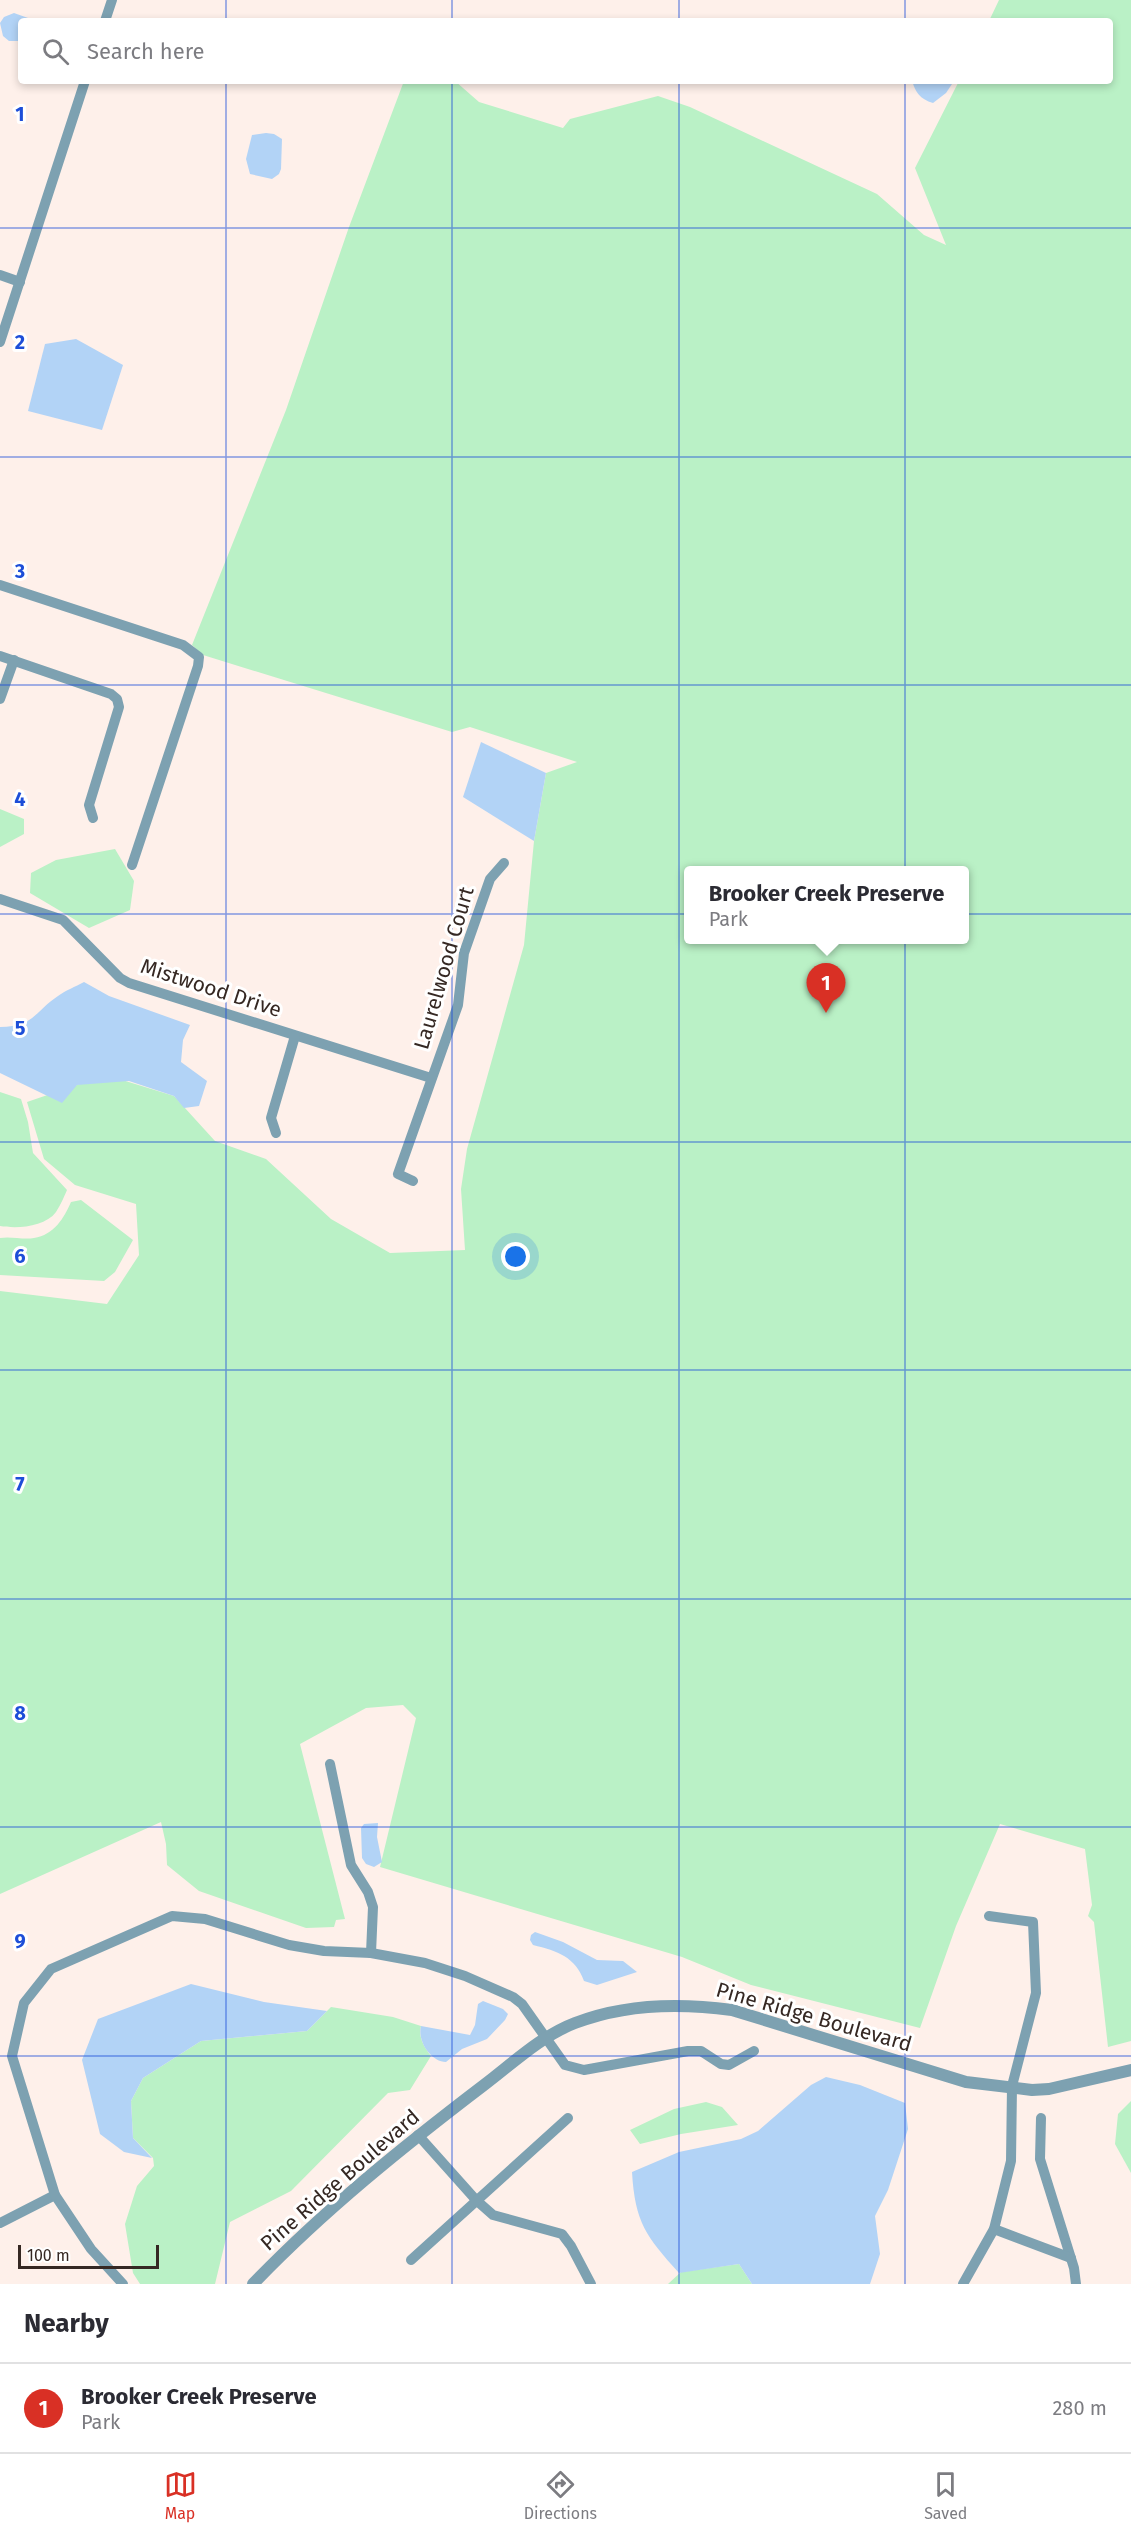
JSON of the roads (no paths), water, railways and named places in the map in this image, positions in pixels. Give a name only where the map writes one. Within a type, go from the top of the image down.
[{"type":"street","points":[[106,18],[112,0]]},
{"type":"street","points":[[0,342],[84,84]]},
{"type":"street","points":[[0,275],[20,282]]},
{"type":"street","points":[[0,585],[183,645],[199,657],[198,666],[132,865]]},
{"type":"street","points":[[0,656],[111,694],[117,699],[119,707],[89,805],[93,818]]},
{"type":"street","points":[[0,699],[14,660]]},
{"type":"street","name":"Laurelwood Court","points":[[413,1181],[398,1174],[458,1005],[464,953],[490,879],[504,863]]},
{"type":"street","name":"Mistwood Drive","points":[[0,899],[63,921],[120,978],[129,983],[431,1078]]},
{"type":"street","points":[[276,1133],[271,1118],[295,1036]]},
{"type":"street","points":[[330,1764],[351,1865],[368,1893],[373,1907],[371,1953]]},
{"type":"street","points":[[123,2284],[91,2249],[55,2195],[12,2056],[24,2003],[51,1969],[172,1916],[205,1919],[289,1945],[324,1951],[371,1953],[425,1963],[465,1976],[513,1997],[522,2004],[565,2065],[584,2070],[688,2051],[700,2051],[721,2064],[729,2065],[754,2051]]},
{"type":"street","points":[[963,2284],[994,2229],[1011,2161],[1012,2086],[1036,1993],[1033,1922],[989,1916]]},
{"type":"street","name":"Pine Ridge Boulevard","points":[[253,2284],[279,2257],[418,2135],[546,2038],[575,2023],[619,2011],[643,2007],[701,2006],[732,2010],[966,2082],[1049,2089],[1131,2070]]},
{"type":"street","points":[[411,2259],[568,2118]]},
{"type":"street","points":[[1041,2118],[1040,2159],[1071,2258],[1076,2284]]},
{"type":"street","points":[[418,2135],[476,2200],[493,2215],[562,2234],[591,2284]]},
{"type":"street","points":[[0,2223],[55,2195]]},
{"type":"street","points":[[994,2229],[1071,2258]]},
{"type":"water","points":[[14,13],[28,18],[18,18],[18,41],[9,41],[3,36],[0,23],[4,17]]},
{"type":"water","points":[[913,84],[952,84],[946,93],[933,103],[925,100]]},
{"type":"water","points":[[274,134],[282,139],[281,169],[279,174],[272,179],[250,174],[246,159],[252,135]]},
{"type":"water","points":[[76,339],[123,365],[102,430],[28,411],[45,344]]},
{"type":"water","points":[[481,742],[546,773],[534,841],[463,797]]},
{"type":"water","points":[[84,982],[109,996],[190,1025],[183,1040],[181,1062],[207,1081],[199,1106],[184,1108],[174,1096],[129,1081],[77,1085],[62,1103],[0,1073],[0,1027],[27,1021],[61,994]]},
{"type":"water","points":[[378,1823],[377,1837],[382,1862],[374,1867],[366,1864],[362,1858],[361,1828],[364,1824]]},
{"type":"water","points":[[535,1932],[563,1942],[597,1960],[623,1961],[637,1972],[597,1985],[584,1981],[576,1966],[564,1956],[533,1945],[530,1940],[531,1935]]},
{"type":"water","points":[[191,1984],[264,2002],[327,2011],[307,2031],[201,2041],[143,2078],[131,2101],[133,2138],[152,2158],[124,2152],[100,2134],[82,2060],[98,2019]]},
{"type":"water","points":[[483,2001],[503,2009],[508,2014],[487,2039],[462,2049],[446,2062],[430,2055],[421,2038],[421,2026],[470,2035],[475,2025],[478,2004]]},
{"type":"water","points":[[826,2077],[860,2085],[905,2103],[908,2129],[888,2190],[875,2216],[880,2254],[870,2284],[752,2284],[739,2264],[679,2273],[658,2249],[644,2228],[636,2204],[632,2172],[679,2152],[741,2139],[758,2131],[811,2085]]},
{"type":"place","name":"Brooker Creek Preserve","points":[[826,1013]]}]
